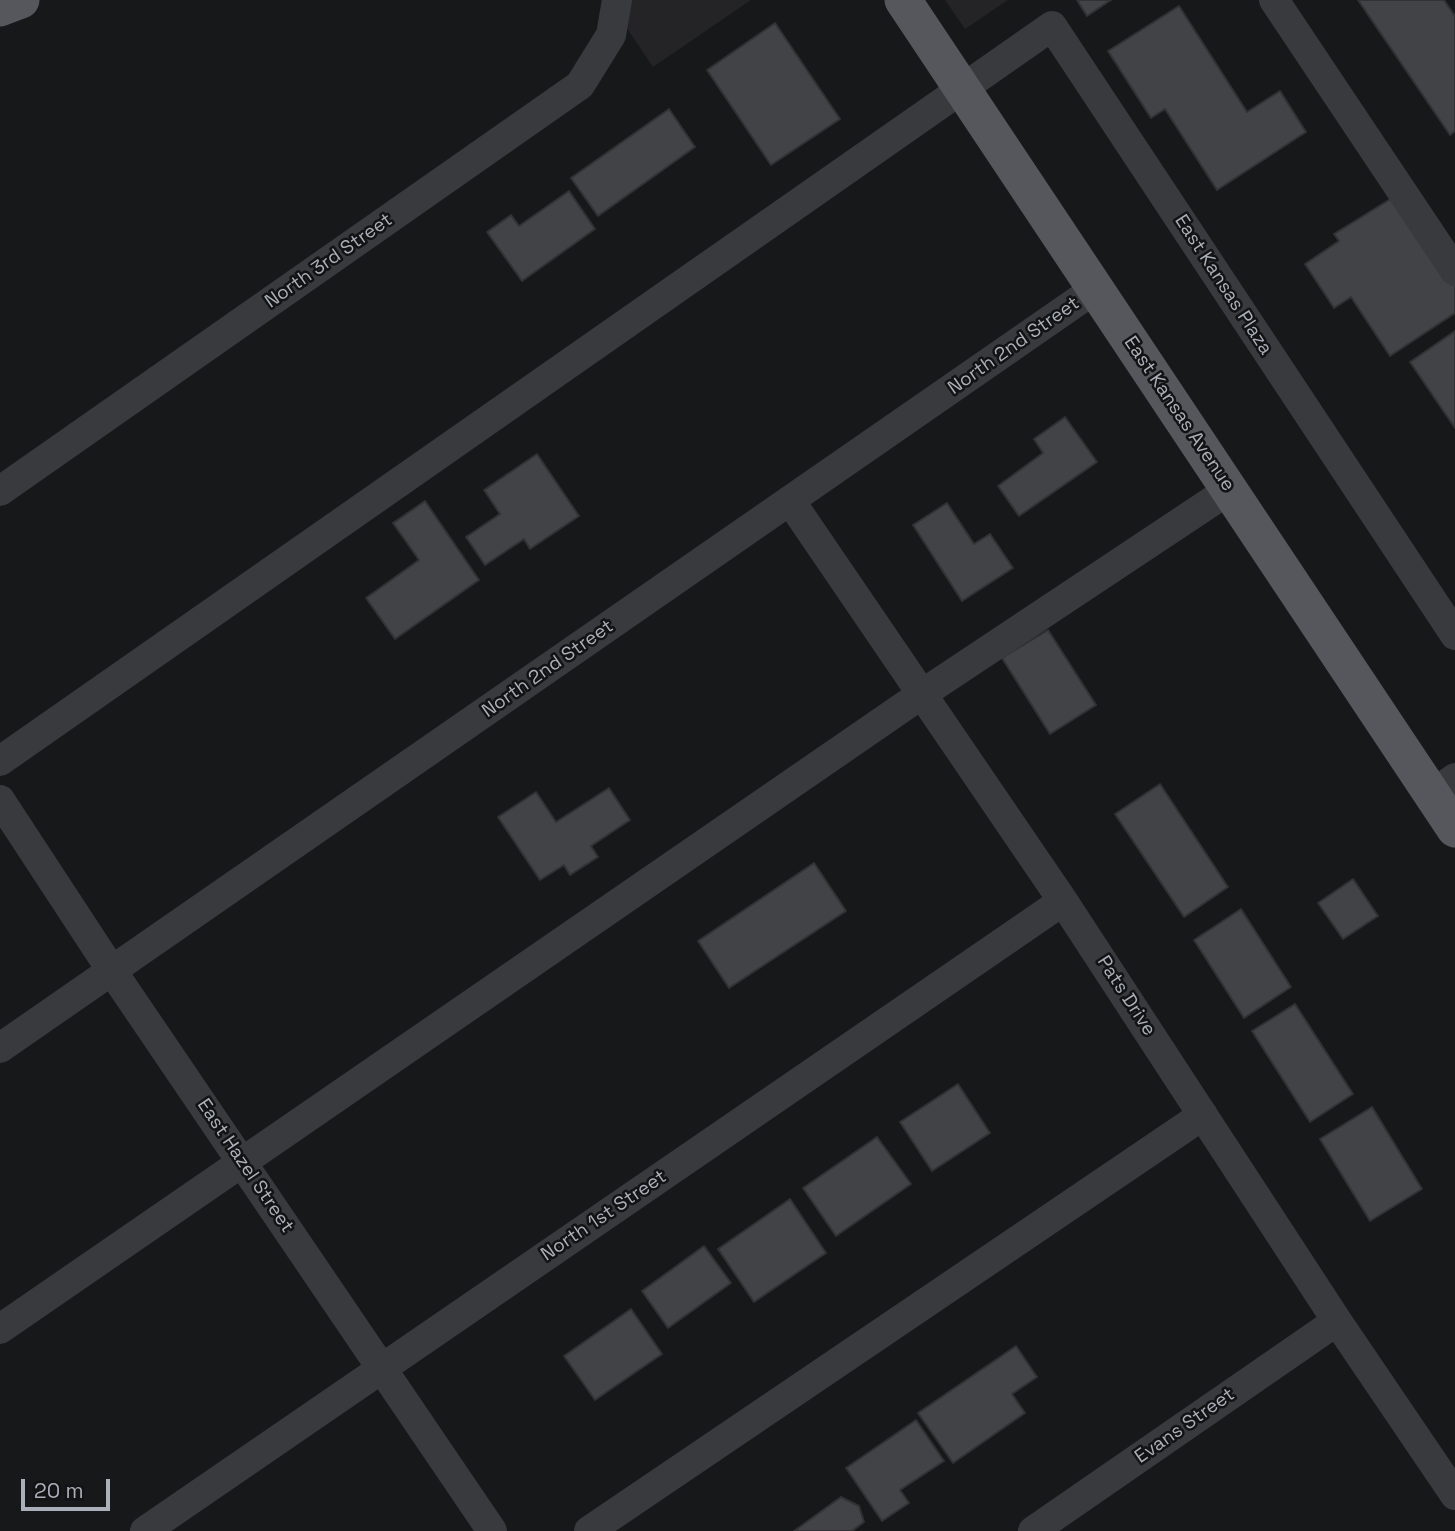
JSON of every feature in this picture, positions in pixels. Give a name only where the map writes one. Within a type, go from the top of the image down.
[{"type":"main road","points":[[0,8],[20,0]]},
{"type":"main road","name":"East Kansas Avenue","points":[[903,0],[1229,490],[1443,786],[1455,829]]},
{"type":"street","name":"North 3rd Street","points":[[0,491],[580,85],[611,35],[617,0]]},
{"type":"street","points":[[1274,0],[1455,271]]},
{"type":"street","name":"East Kansas Plaza","points":[[962,89],[1052,26],[1455,635]]},
{"type":"street","points":[[0,761],[962,89]]},
{"type":"street","name":"North 2nd Street","points":[[0,1048],[1096,289]]},
{"type":"street","points":[[0,1329],[922,694],[1229,490]]},
{"type":"street","name":"Pats Drive","points":[[791,502],[1063,901],[1337,1321],[1455,1495]]},
{"type":"street","name":"East Hazel Street","points":[[0,800],[112,971],[492,1531]]},
{"type":"street","name":"North 1st Street","points":[[145,1531],[1063,901]]},
{"type":"street","points":[[589,1531],[1203,1115]]},
{"type":"street","name":"Evans Street","points":[[1033,1531],[1337,1321]]},
{"type":"shaded area","points":[[608,0],[751,0],[653,67]]},
{"type":"shaded area","points":[[945,0],[1008,0],[965,29]]},
{"type":"building","points":[[1077,0],[1111,0],[1087,16]]},
{"type":"building","points":[[1358,0],[1444,0],[1455,16],[1455,131],[1450,135]]},
{"type":"building","points":[[1179,6],[1247,112],[1280,91],[1306,132],[1217,190],[1165,109],[1151,118],[1108,51]]},
{"type":"building","points":[[775,23],[840,119],[771,165],[707,70]]},
{"type":"building","points":[[669,109],[695,147],[598,216],[571,178]]},
{"type":"building","points":[[569,191],[595,229],[522,281],[487,232],[511,215],[519,226]]},
{"type":"building","points":[[1397,195],[1455,284],[1455,313],[1390,356],[1351,297],[1334,308],[1305,264],[1339,241],[1334,234]]},
{"type":"building","points":[[1455,331],[1455,428],[1410,362]]},
{"type":"building","points":[[1065,417],[1097,462],[1019,516],[998,486],[1043,453],[1034,439]]},
{"type":"building","points":[[537,454],[579,516],[530,549],[524,539],[485,565],[466,537],[500,514],[484,490]]},
{"type":"building","points":[[425,501],[479,580],[395,639],[366,598],[419,560],[393,523]]},
{"type":"building","points":[[947,503],[974,544],[990,534],[1013,568],[962,601],[913,525]]},
{"type":"building","points":[[1048,630],[1096,705],[1050,734],[1002,658]]},
{"type":"building","points":[[1160,784],[1228,887],[1184,917],[1115,814]]},
{"type":"building","points":[[609,788],[630,820],[591,846],[598,857],[570,875],[564,865],[540,880],[498,817],[536,792],[556,822]]},
{"type":"building","points":[[814,863],[846,911],[729,988],[698,941]]},
{"type":"building","points":[[1353,879],[1378,916],[1343,939],[1318,903]]},
{"type":"building","points":[[1241,909],[1291,987],[1244,1018],[1194,940]]},
{"type":"building","points":[[1295,1004],[1353,1094],[1310,1122],[1252,1031]]},
{"type":"building","points":[[958,1084],[990,1133],[932,1171],[900,1122]]},
{"type":"building","points":[[1372,1107],[1422,1189],[1370,1221],[1320,1139]]},
{"type":"building","points":[[877,1137],[911,1184],[836,1236],[803,1188]]},
{"type":"building","points":[[790,1199],[826,1253],[754,1302],[718,1249]]},
{"type":"building","points":[[704,1246],[731,1283],[668,1328],[642,1291]]},
{"type":"building","points":[[631,1309],[662,1354],[595,1400],[564,1356]]},
{"type":"building","points":[[1016,1346],[1037,1377],[1012,1394],[1025,1413],[953,1463],[918,1413]]},
{"type":"building","points":[[916,1420],[944,1461],[900,1490],[909,1503],[882,1521],[846,1468]]},
{"type":"building","points":[[841,1497],[859,1506],[864,1522],[852,1531],[794,1531]]}]
